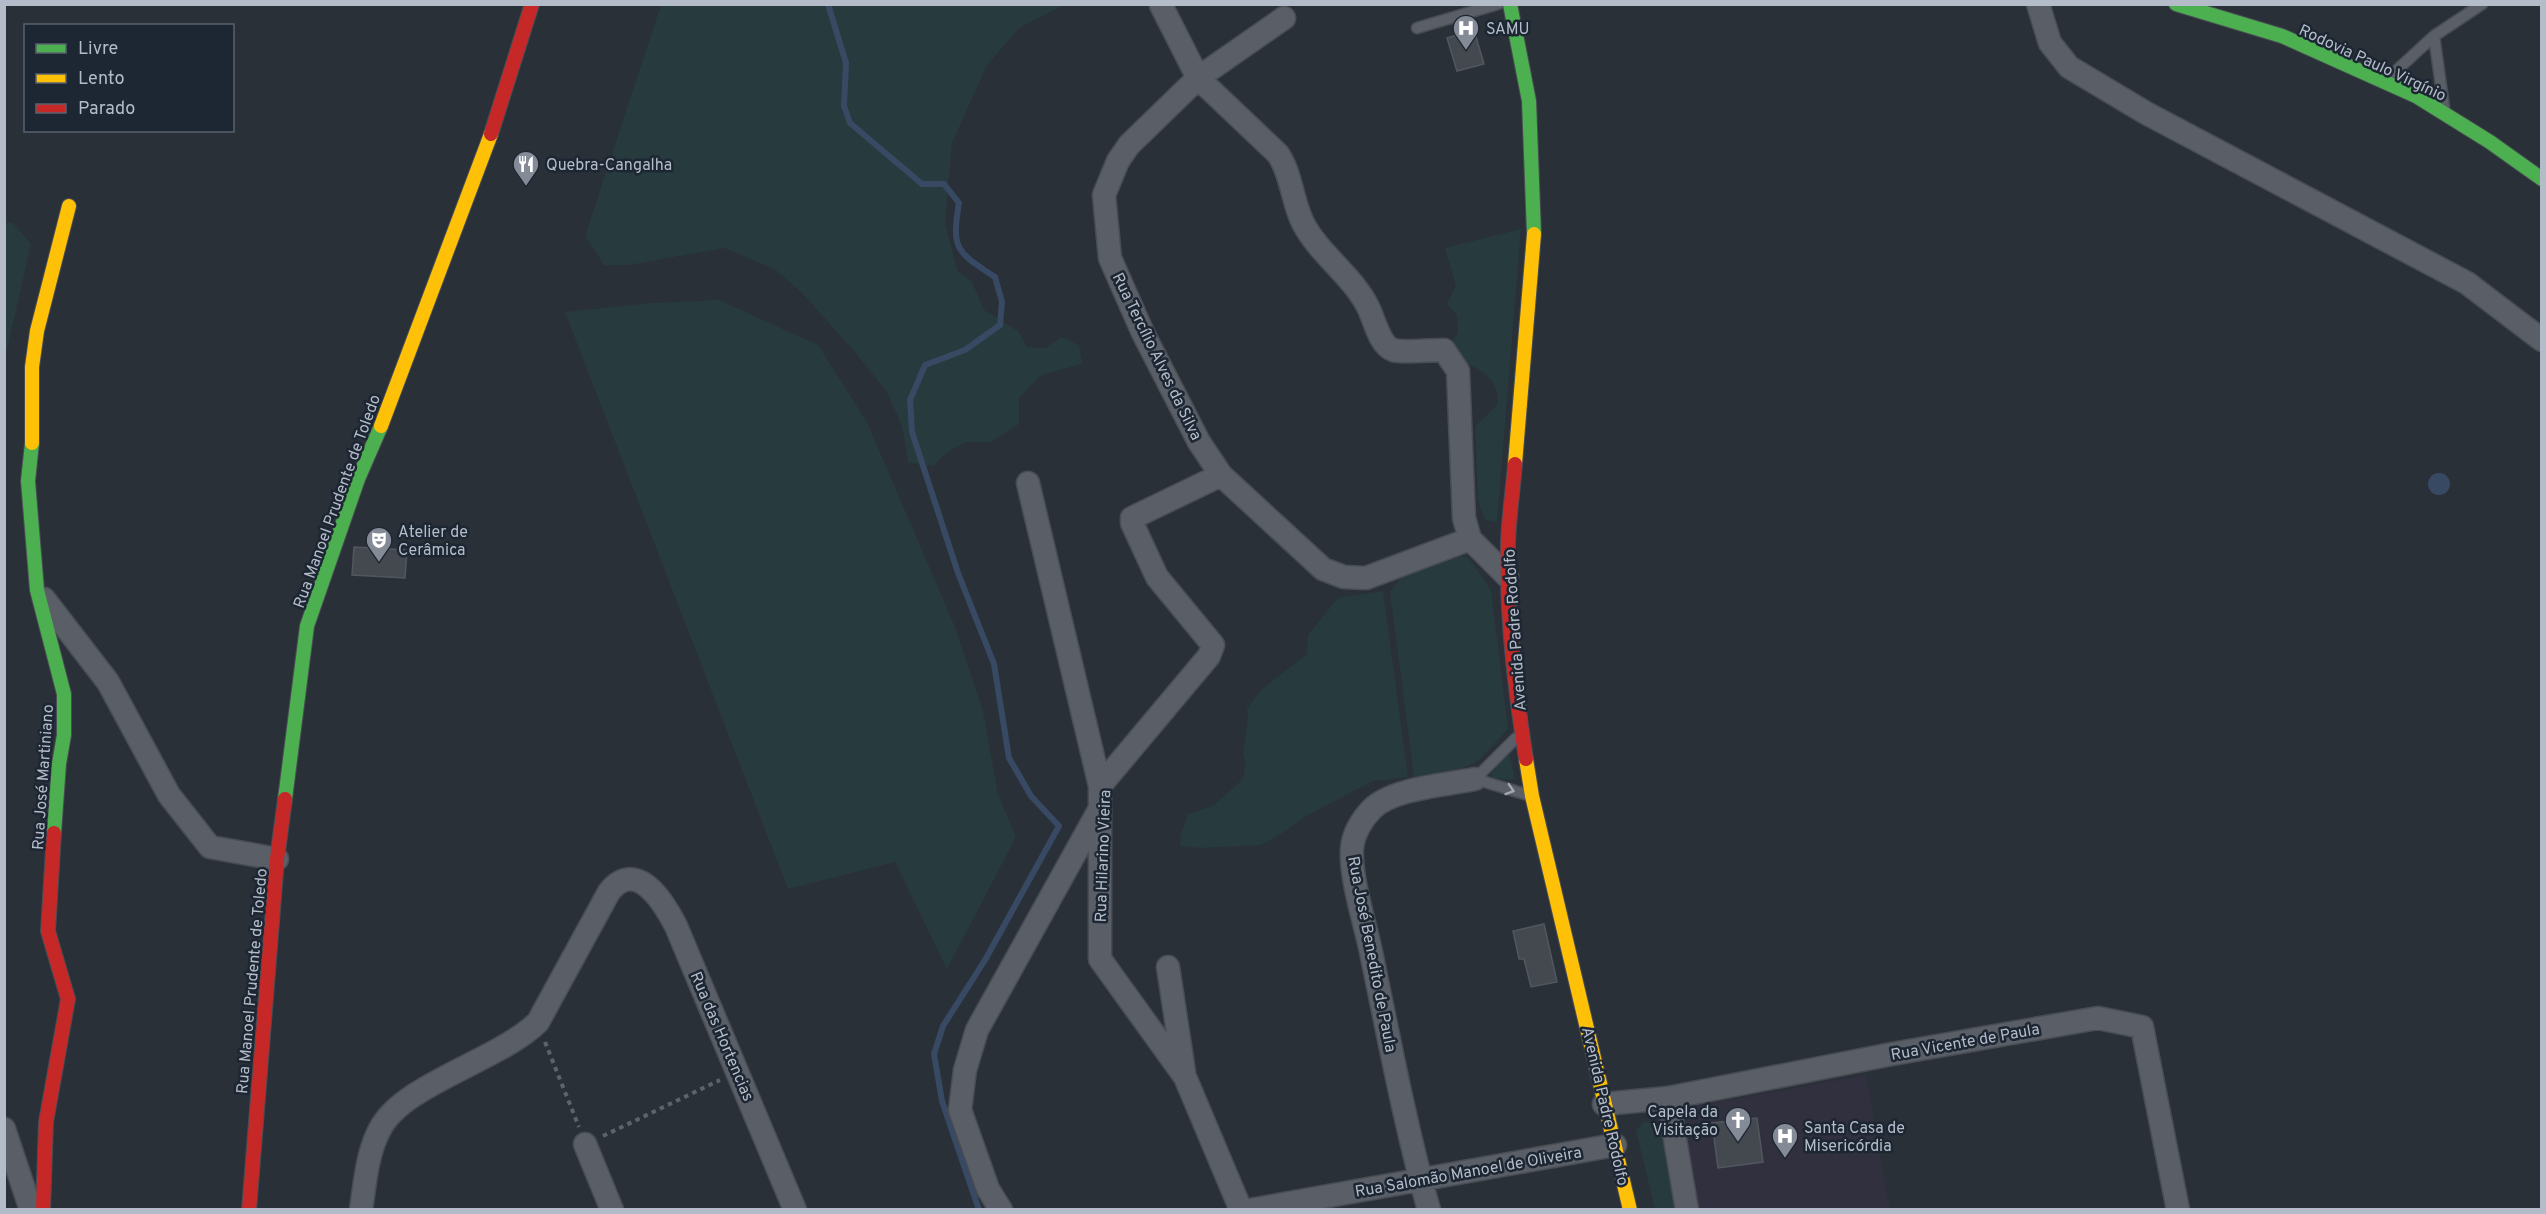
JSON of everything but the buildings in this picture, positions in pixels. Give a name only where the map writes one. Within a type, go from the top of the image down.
[{"type":"street","name":"Rua Manoel Prudente de Toledo","points":[[249,1209],[277,859],[307,626],[358,480],[379,432],[483,159],[532,4]]},
{"type":"street","name":"Avenida Padre Rodolfo","points":[[1510,4],[1529,101],[1535,247],[1508,541],[1507,576],[1521,734],[1532,796],[1630,1209]]},
{"type":"street","points":[[2038,4],[2050,43],[2069,67],[2146,113],[2467,283],[2541,340]]},
{"type":"street","name":"Rodovia Paulo Virgínio","points":[[2176,4],[2282,36],[2416,96],[2541,179]]},
{"type":"street","points":[[1161,5],[1198,78],[1278,154],[1286,166],[1302,222],[1362,296],[1385,344],[1393,350],[1444,350],[1458,371],[1464,518],[1470,539],[1507,576]]},
{"type":"street","name":"Rua Tercílio Alves da Silva","points":[[1284,18],[1198,78],[1129,145],[1118,161],[1104,195],[1110,258],[1143,333],[1199,442],[1221,475],[1319,566],[1352,579],[1366,578],[1470,539]]},
{"type":"street","name":"Rua José Martiniano","points":[[44,1209],[46,1122],[69,999],[48,931],[59,764],[64,735],[64,694],[37,590],[28,481],[33,437],[32,367],[45,293],[69,206]]},
{"type":"street","name":"Rua Hilarino Vieira","points":[[1221,475],[1132,518],[1132,523],[1157,577],[1212,645],[1209,656],[1100,786],[1100,959],[1185,1077],[1241,1209]]},
{"type":"street","points":[[1028,483],[1100,786]]},
{"type":"street","points":[[37,590],[108,682],[169,795],[210,847],[277,859]]},
{"type":"street","name":"Rua José Benedito de Paula","points":[[1429,1209],[1379,993],[1352,849],[1362,822],[1371,809],[1388,796],[1475,778]]},
{"type":"street","points":[[1001,1209],[988,1189],[960,1110],[965,1070],[977,1030],[1100,809]]},
{"type":"street","name":"Rua das Hortencias","points":[[538,1022],[609,891],[630,879],[644,883],[666,907],[676,926],[795,1209]]},
{"type":"street","points":[[1168,967],[1185,1077]]},
{"type":"street","name":"Rua Vicente de Paula","points":[[1604,1104],[1668,1098],[1892,1054],[2098,1018],[2142,1027],[2178,1209]]},
{"type":"street","points":[[361,1209],[373,1145],[378,1131],[390,1113],[414,1095],[498,1050],[538,1022]]},
{"type":"street","points":[[1668,1098],[1687,1209]]},
{"type":"street","points":[[4,1129],[31,1209]]},
{"type":"street","points":[[585,1144],[612,1209]]},
{"type":"street","name":"Rua Salomão Manoel de Oliveira","points":[[1250,1209],[1421,1181],[1615,1145]]},
{"type":"lane","points":[[1417,28],[1497,4]]},
{"type":"lane","points":[[2383,82],[2434,36],[2482,4]]},
{"type":"lane","points":[[2434,36],[2445,114]]},
{"type":"lane","points":[[1521,734],[1475,778],[1532,796]]},
{"type":"path","points":[[538,1022],[585,1144],[738,1071]]},
{"type":"shaded area","name":"Santa Casa de Misericórdia","points":[[1866,1075],[1890,1209],[1699,1209],[1679,1109]]},
{"type":"green space","points":[[661,5],[1064,5],[1020,27],[987,65],[952,143],[945,223],[957,270],[972,282],[984,310],[1018,331],[1027,347],[1046,348],[1061,337],[1079,345],[1082,364],[1041,375],[1019,398],[1019,424],[991,442],[966,442],[950,450],[933,466],[908,462],[902,426],[887,392],[802,293],[775,269],[724,248],[629,265],[604,265],[585,236]]},
{"type":"green space","points":[[5,223],[13,223],[31,244],[5,358]]},
{"type":"green space","points":[[1521,229],[1497,522],[1485,520],[1478,501],[1475,427],[1498,404],[1497,394],[1491,379],[1455,357],[1450,344],[1458,333],[1457,315],[1447,304],[1456,286],[1445,248]]},
{"type":"green space","points":[[719,300],[818,345],[867,422],[955,627],[983,711],[998,794],[1016,837],[947,969],[895,862],[788,889],[565,312],[652,303]]},
{"type":"green space","points":[[1457,556],[1468,557],[1491,590],[1508,729],[1478,761],[1463,768],[1414,777],[1390,592],[1401,578]]},
{"type":"green space","points":[[1383,591],[1408,777],[1373,781],[1304,817],[1261,845],[1199,848],[1180,846],[1181,834],[1188,814],[1213,806],[1243,779],[1246,763],[1243,755],[1248,719],[1247,709],[1261,690],[1307,654],[1308,635],[1338,598]]},
{"type":"green space","points":[[1509,752],[1515,780],[1492,778],[1491,773]]},
{"type":"green space","points":[[1645,1121],[1663,1127],[1679,1209],[1655,1209],[1636,1130]]},
{"type":"water","points":[[2439,473],[2447,476],[2450,484],[2447,492],[2439,495],[2431,492],[2428,484],[2431,476]]},
{"type":"waterway","points":[[828,4],[846,63],[844,106],[850,123],[922,184],[944,184],[959,203],[956,231],[960,248],[972,262],[995,277],[1002,302],[1000,325],[965,350],[925,365],[910,400],[912,432],[958,573],[994,664],[1009,758],[1031,796],[1059,826],[985,960],[943,1026],[934,1054],[942,1101],[979,1210]]},
{"type":"traffic: fast","points":[[1510,4],[1529,101],[1534,234]]},
{"type":"traffic: fast","points":[[2176,4],[2282,36],[2416,96],[2490,142],[2542,179]]},
{"type":"traffic: fast","points":[[285,799],[307,626],[358,479],[381,426]]},
{"type":"traffic: fast","points":[[32,443],[28,481],[37,590],[64,694],[64,735],[59,764],[54,833]]},
{"type":"traffic: slow","points":[[381,426],[491,134]]},
{"type":"traffic: slow","points":[[32,443],[32,367],[37,331],[69,206]]},
{"type":"traffic: slow","points":[[1515,464],[1534,234]]},
{"type":"traffic: slow","points":[[1526,759],[1532,796],[1630,1210]]},
{"type":"traffic: jam","points":[[491,134],[532,4]]},
{"type":"traffic: jam","points":[[1515,464],[1509,522],[1508,596],[1515,678],[1526,759]]},
{"type":"traffic: jam","points":[[249,1210],[277,859],[285,799]]},
{"type":"traffic: jam","points":[[43,1210],[46,1122],[68,999],[48,931],[54,833]]},
{"type":"place","name":"SAMU","points":[[1466,51]]},
{"type":"place","name":"Quebra-Cangalha","points":[[526,187]]},
{"type":"place","name":"Atelier de Cerâmica","points":[[379,563]]},
{"type":"place","name":"Capela da Visitação","points":[[1738,1143]]},
{"type":"place","name":"Santa Casa de Misericórdia","points":[[1785,1159]]}]
